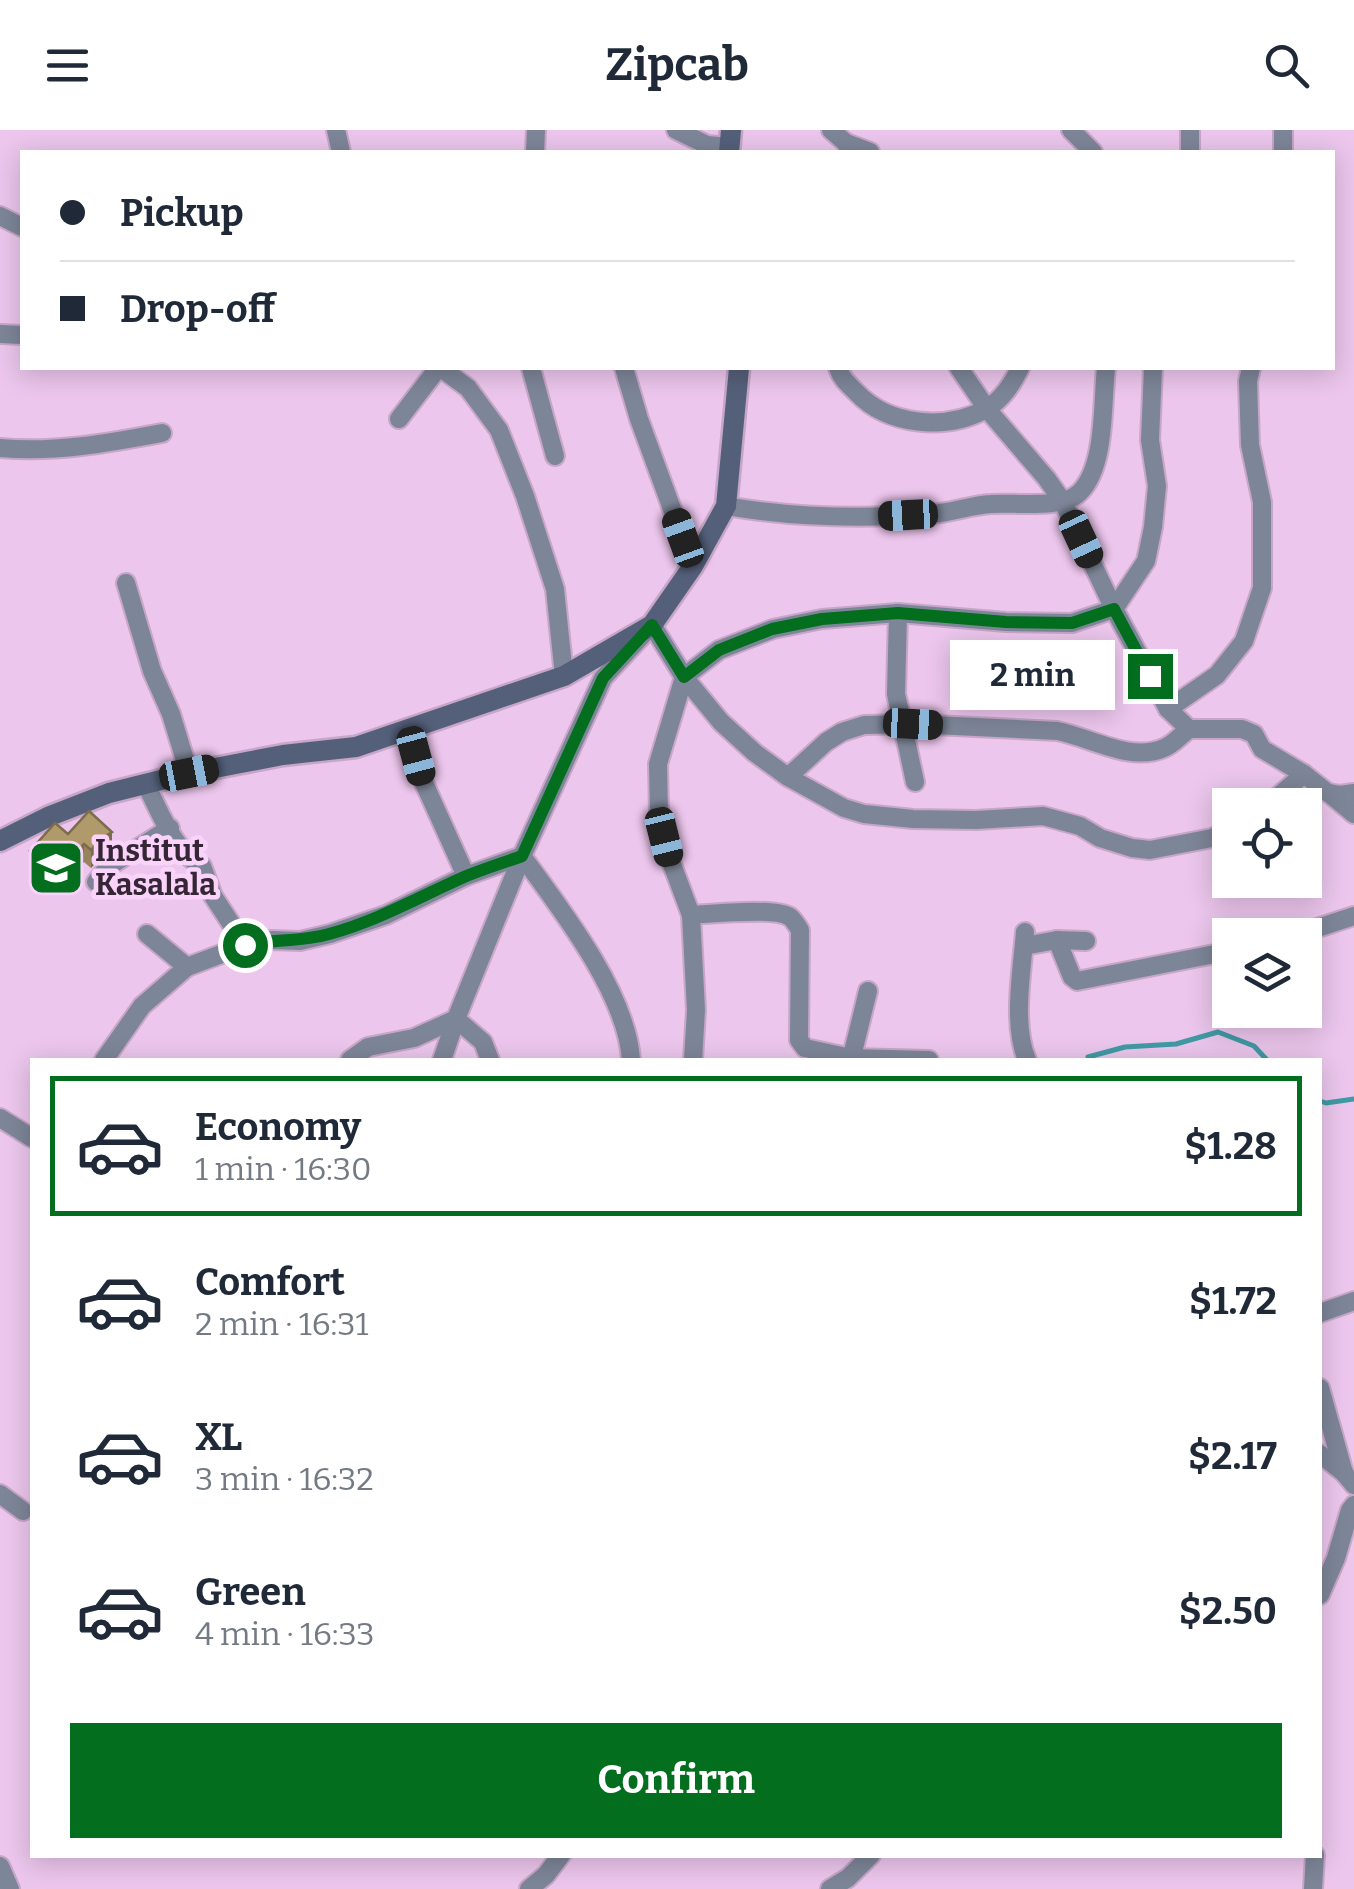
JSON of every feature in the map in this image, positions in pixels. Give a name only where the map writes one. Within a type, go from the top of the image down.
[{"type":"street","points":[[676,130],[706,144],[730,143]]},
{"type":"street","points":[[832,130],[848,148]]},
{"type":"street","points":[[1071,130],[1091,150]]},
{"type":"street","points":[[400,419],[438,370]]},
{"type":"street","points":[[443,370],[468,388],[506,446],[556,589],[564,676]]},
{"type":"street","points":[[532,370],[555,456]]},
{"type":"street","points":[[625,370],[693,566]]},
{"type":"street","points":[[443,1058],[522,856],[603,678],[652,625],[693,566],[726,506],[739,370]]},
{"type":"street","points":[[838,370],[866,404],[906,421],[948,422],[987,408],[1010,389],[1019,370]]},
{"type":"street","points":[[960,370],[1063,502],[1168,709],[1189,729]]},
{"type":"street","points":[[726,506],[772,514],[849,518],[937,514],[987,504],[1063,502],[1079,494],[1091,476],[1100,439],[1106,370]]},
{"type":"street","points":[[693,1058],[696,1010],[691,914],[670,859],[659,815],[658,764],[684,677],[719,650],[772,629],[822,619],[898,613],[1072,623],[1114,609],[1146,561],[1154,527],[1157,486],[1150,440],[1153,370]]},
{"type":"street","points":[[1168,709],[1217,675],[1244,641],[1262,588],[1262,502],[1250,445],[1251,370]]},
{"type":"street","points":[[0,448],[90,446],[162,433]]},
{"type":"street","points":[[126,583],[152,671],[171,714],[189,773]]},
{"type":"street","points":[[898,613],[896,694],[915,782]]},
{"type":"street","points":[[0,841],[109,793],[283,754],[356,747],[564,676],[652,625]]},
{"type":"street","points":[[652,625],[684,677],[721,722],[788,777],[844,808],[864,814],[913,818],[1043,816],[1080,826],[1100,838],[1150,850],[1212,838]]},
{"type":"street","points":[[788,777],[826,742],[842,732],[864,726],[1057,730],[1133,752],[1166,748],[1189,729],[1242,728],[1254,734],[1262,749],[1304,774],[1354,814]]},
{"type":"street","points":[[409,729],[424,783],[466,876]]},
{"type":"street","points":[[1288,788],[1304,774]]},
{"type":"street","points":[[146,785],[186,853],[202,866],[213,896],[245,945]]},
{"type":"street","points":[[1328,793],[1354,792]]},
{"type":"street","points":[[96,882],[108,866],[170,828]]},
{"type":"street","points":[[105,1058],[142,1006],[188,967],[245,945],[271,940],[300,941],[330,934],[386,915],[466,876],[522,856]]},
{"type":"street","points":[[522,856],[581,938],[630,1039],[631,1058]]},
{"type":"street","points":[[691,914],[760,913],[792,918],[800,930],[802,948],[799,1040],[805,1048],[846,1058]]},
{"type":"street","points":[[1322,926],[1354,916]]},
{"type":"street","points":[[148,934],[188,967]]},
{"type":"street","points":[[1026,1058],[1020,1010],[1024,939],[1086,941]]},
{"type":"street","points":[[1058,940],[1072,977],[1077,980],[1212,954]]},
{"type":"street","points":[[851,1058],[868,991]]},
{"type":"street","points":[[353,1058],[368,1047],[414,1038],[456,1019]]},
{"type":"street","points":[[456,1019],[483,1042],[489,1058]]},
{"type":"street","points":[[0,1118],[30,1137]]},
{"type":"street","points":[[1322,1312],[1354,1301]]},
{"type":"street","points":[[1322,1394],[1349,1479]]},
{"type":"street","points":[[1322,1456],[1349,1479]]},
{"type":"street","points":[[0,1494],[23,1511]]},
{"type":"street","points":[[1322,1590],[1354,1505]]},
{"type":"street","points":[[529,1889],[560,1858]]},
{"type":"street","points":[[830,1889],[868,1858]]},
{"type":"street","points":[[1313,1889],[1314,1858]]},
{"type":"street","points":[[0,1866],[10,1889]]},
{"type":"building","points":[[89,811],[112,832],[91,850],[84,844],[56,875],[30,851],[55,823],[68,834]]},
{"type":"waterway","points":[[1088,1057],[1125,1047],[1176,1044],[1218,1032],[1254,1046],[1265,1058]]},
{"type":"waterway","points":[[1322,1102],[1354,1099]]},
{"type":"place","name":"Institut Kasalala","points":[[56,868]]},
{"type":"route","points":[[245,945],[271,940],[300,941],[330,934],[386,915],[466,876],[522,856],[603,678],[652,625],[684,677],[719,650],[772,629],[822,619],[898,613],[1072,623],[1114,609],[1150,676]]}]
